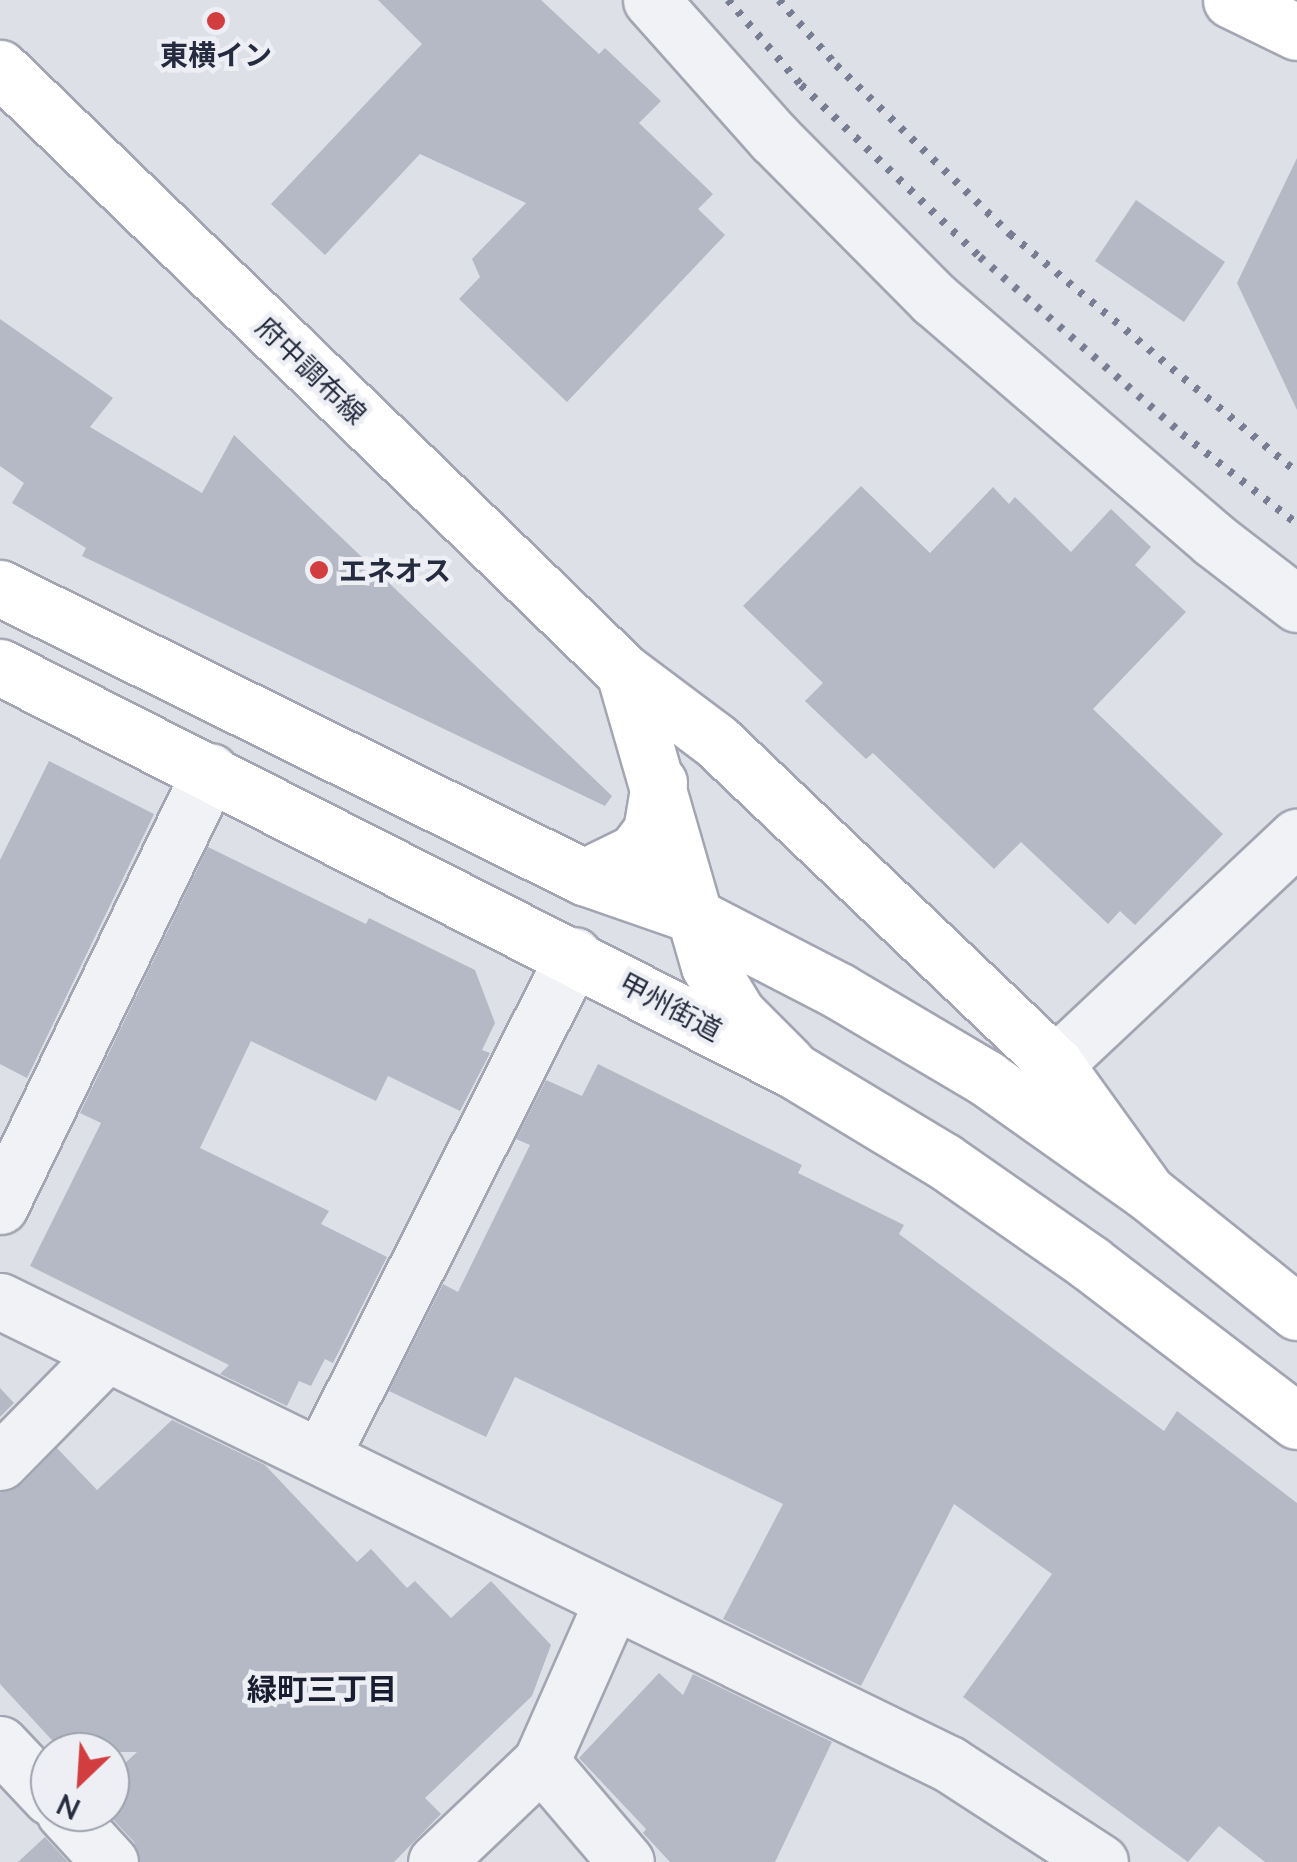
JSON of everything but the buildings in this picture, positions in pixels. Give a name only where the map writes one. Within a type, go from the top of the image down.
[{"type":"main road","points":[[1230,0],[1297,32]]},
{"type":"main road","name":"府中調布線","points":[[0,68],[624,672],[716,741],[1055,1064],[1147,1192]]},
{"type":"main road","points":[[0,588],[584,877],[690,914],[838,991],[986,1078],[1147,1192],[1297,1312]]},
{"type":"main road","name":"甲州街道","points":[[0,668],[574,955],[793,1070],[944,1161],[1090,1264],[1297,1420]]},
{"type":"main road","points":[[624,672],[659,784],[690,914],[709,966],[738,1014],[793,1070]]},
{"type":"main road","points":[[584,877],[635,852],[651,831],[659,784]]},
{"type":"street","points":[[652,0],[774,138],[934,299],[1214,540],[1297,604]]},
{"type":"street","points":[[0,1206],[210,771]]},
{"type":"street","points":[[1055,1064],[1297,838]]},
{"type":"street","points":[[321,1457],[574,955]]},
{"type":"street","points":[[0,1301],[948,1764],[1100,1862]]},
{"type":"street","points":[[0,1462],[105,1355]]},
{"type":"street","points":[[436,1862],[541,1762],[612,1602]]},
{"type":"street","points":[[0,1744],[30,1776]]},
{"type":"street","points":[[541,1762],[626,1862]]},
{"type":"street","points":[[82,1832],[110,1862]]},
{"type":"railway","points":[[728,0],[801,85],[980,257],[1182,434],[1297,524]]},
{"type":"railway","points":[[779,0],[836,65],[1010,234],[1297,472]]},
{"type":"place","name":"東横イン","points":[[216,21]]},
{"type":"place","name":"エネオス","points":[[319,570]]},
{"type":"district","name":"緑町三丁目","points":[[322,1688]]}]
